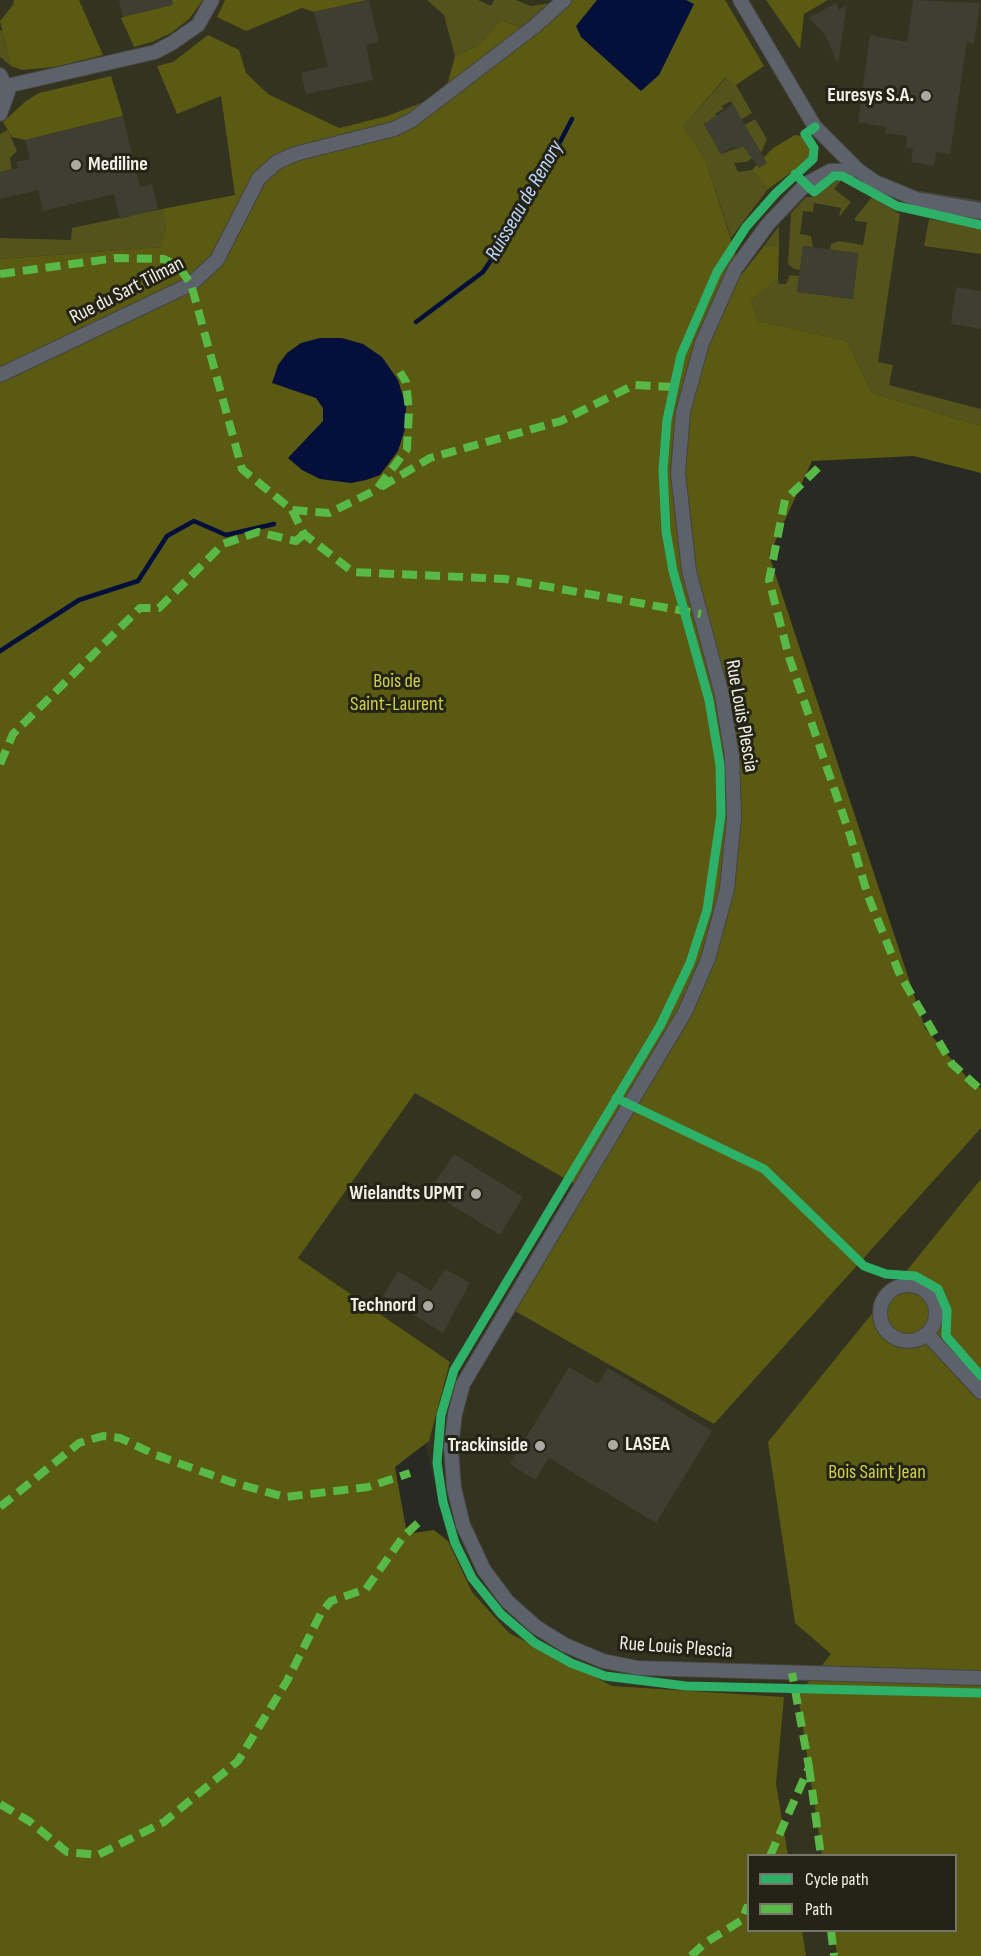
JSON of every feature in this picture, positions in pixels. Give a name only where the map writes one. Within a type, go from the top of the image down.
[{"type":"street","points":[[0,114],[7,102],[3,81],[154,52],[198,25],[212,0]]},
{"type":"street","name":"Rue du Sart Tilman","points":[[0,375],[191,284],[217,260],[259,178],[277,162],[295,154],[394,129],[412,120],[535,26],[564,0]]},
{"type":"street","points":[[740,0],[815,127],[858,170],[875,182],[921,201],[981,211]]},
{"type":"street","name":"Rue Louis Plescia","points":[[858,170],[830,171],[806,184],[768,224],[735,269],[702,343],[683,412],[678,473],[689,571],[722,695],[732,756],[734,818],[727,889],[708,959],[685,1012],[463,1384],[455,1414],[451,1447],[454,1488],[463,1525],[484,1570],[507,1601],[546,1633],[565,1645],[603,1661],[638,1668],[981,1678]]},
{"type":"street","points":[[903,1286],[918,1287],[925,1291],[934,1303],[936,1311],[934,1326],[927,1334],[913,1341],[903,1341],[886,1332],[880,1313],[886,1295],[903,1286]]},
{"type":"street","points":[[927,1334],[981,1392]]},
{"type":"shaded area","points":[[0,0],[555,0],[448,82],[429,100],[388,116],[345,126],[201,235],[0,259]]},
{"type":"shaded area","points":[[427,0],[478,0],[491,6],[494,0],[516,0],[531,6],[551,3],[520,27],[501,20],[479,45],[455,56],[444,15]]},
{"type":"shaded area","points":[[568,0],[981,0],[981,426],[703,343],[732,849],[981,1110],[981,1956],[616,1956],[448,1541],[422,1429],[450,1362],[298,1258]]},
{"type":"shaded area","points":[[597,0],[686,0],[694,4],[659,75],[641,91],[581,37],[576,26]]},
{"type":"shaded area","points":[[0,30],[2,30],[11,66],[0,57]]},
{"type":"shaded area","points":[[727,77],[736,85],[752,113],[740,120],[731,101],[715,114],[717,117],[704,124],[721,154],[743,146],[743,126],[755,119],[767,139],[762,151],[747,162],[734,163],[738,172],[752,170],[768,189],[731,238],[705,159],[683,126]]},
{"type":"shaded area","points":[[8,130],[17,151],[10,158],[12,169],[0,172],[0,134]]},
{"type":"shaded area","points":[[842,179],[834,189],[851,202],[839,217],[841,208],[814,203],[813,212],[803,211],[800,234],[811,236],[813,247],[803,246],[800,270],[794,269],[788,264],[791,213],[806,197],[814,197],[828,183]]},
{"type":"shaded area","points":[[872,197],[900,214],[878,362],[893,365],[889,385],[981,409],[981,426],[872,393],[847,341],[758,321],[751,300],[778,279],[779,284],[786,284],[790,275],[799,276],[797,292],[853,299],[858,254],[830,250],[831,244],[839,241],[863,245],[867,222],[855,221],[855,218]]},
{"type":"shaded area","points":[[162,209],[166,229],[162,247],[0,259],[0,238],[71,240],[72,228]]},
{"type":"shaded area","points":[[929,219],[981,228],[981,254],[924,246]]},
{"type":"shaded area","points":[[779,226],[779,248],[764,246]]},
{"type":"shaded area","points":[[320,338],[342,338],[363,344],[382,357],[398,380],[406,406],[405,429],[398,451],[380,475],[351,483],[320,479],[302,470],[288,458],[323,421],[323,408],[316,398],[272,383],[278,365],[287,353],[301,343]]},
{"type":"green space","points":[[14,0],[79,0],[103,55],[55,67],[22,70],[11,66],[0,21],[13,5]]},
{"type":"green space","points":[[160,0],[203,0],[189,19],[171,33],[134,47],[121,18]]},
{"type":"green space","points":[[225,0],[367,0],[314,12],[302,8],[246,31],[217,17]]},
{"type":"green space","name":"Bois de Saint-Laurent","points":[[555,0],[725,0],[764,66],[736,85],[726,77],[683,126],[705,159],[742,274],[764,246],[779,247],[778,279],[751,300],[758,321],[847,341],[872,393],[981,426],[981,473],[914,456],[812,461],[769,555],[925,1028],[970,1081],[981,1088],[981,1128],[714,1424],[515,1311],[587,1191],[415,1093],[298,1258],[450,1362],[429,1441],[395,1467],[407,1534],[434,1530],[448,1541],[472,1592],[509,1633],[612,1686],[784,1697],[776,1784],[788,1854],[747,1854],[747,1932],[802,1932],[806,1956],[0,1956],[0,259],[161,247],[166,229],[162,209],[235,195],[221,96],[177,114],[157,66],[173,62],[208,35],[239,50],[246,73],[268,94],[339,128],[387,116],[429,100],[448,82],[455,56],[479,45],[501,20],[520,27]]},
{"type":"green space","points":[[766,0],[828,0],[804,14],[800,49]]},
{"type":"green space","points":[[111,76],[123,116],[25,140],[12,137],[3,122],[26,101],[39,93]]},
{"type":"green space","points":[[795,135],[802,136],[810,149],[810,159],[768,189],[752,170],[773,148]]},
{"type":"green space","name":"Bois Saint Jean","points":[[981,1179],[981,1956],[837,1956],[834,1932],[957,1932],[957,1854],[822,1854],[798,1695],[831,1654],[795,1623],[768,1442]]},
{"type":"building","points":[[119,0],[172,0],[173,5],[123,17]]},
{"type":"building","points":[[369,0],[379,42],[366,45],[373,80],[306,94],[301,73],[328,66],[314,12]]},
{"type":"building","points":[[913,0],[980,3],[974,44],[967,42],[950,154],[936,152],[934,166],[911,162],[913,149],[906,148],[907,136],[885,133],[886,127],[858,122],[870,35],[907,42]]},
{"type":"building","points":[[836,3],[839,10],[847,5],[838,64],[825,35],[809,18]]},
{"type":"building","points":[[733,104],[767,163],[759,168],[743,146],[735,150],[733,147],[721,154],[704,124]]},
{"type":"building","name":"Mediline","points":[[123,116],[140,187],[152,184],[158,209],[120,219],[114,194],[43,211],[38,190],[0,199],[0,172],[18,168],[16,162],[30,159],[25,140]]},
{"type":"building","points":[[803,246],[858,253],[853,299],[797,292]]},
{"type":"building","points":[[956,287],[981,291],[981,329],[951,324]]},
{"type":"building","name":"Wielandts UPMT","points":[[454,1154],[523,1197],[500,1235],[429,1191]]},
{"type":"building","name":"Technord","points":[[445,1269],[470,1283],[443,1333],[383,1296],[398,1271],[431,1291]]},
{"type":"building","name":"LASEA","points":[[569,1367],[598,1384],[608,1368],[712,1431],[656,1523],[549,1458],[535,1480],[510,1464]]},
{"type":"waterway","name":"Ruisseau de Renory","points":[[416,322],[483,272],[523,213],[572,119]]},
{"type":"waterway","name":"Ruisseau de Renory","points":[[0,651],[79,600],[138,581],[167,536],[194,521],[226,535],[274,524]]},
{"type":"marked path","points":[[0,274],[116,258],[164,259],[178,266],[191,284],[242,469],[292,510],[329,513],[376,490],[407,449],[409,411],[406,382],[400,372]]},
{"type":"marked path","points":[[381,487],[430,458],[561,421],[634,385],[675,387]]},
{"type":"marked path","points":[[818,468],[785,500],[769,580],[789,657],[850,835],[868,896],[900,975],[952,1064],[981,1090]]},
{"type":"marked path","points":[[292,510],[304,534],[353,572],[505,579],[701,614]]},
{"type":"marked path","points":[[0,764],[13,734],[140,608],[159,608],[223,544],[258,532],[296,541],[304,534]]},
{"type":"marked path","points":[[0,1507],[79,1443],[103,1436],[120,1438],[156,1455],[231,1482],[285,1497],[368,1487],[410,1473]]},
{"type":"marked path","points":[[0,1804],[29,1821],[67,1852],[98,1855],[164,1822],[238,1761],[287,1681],[321,1613],[331,1601],[366,1589],[403,1537],[419,1522]]},
{"type":"marked path","points":[[771,1854],[809,1767],[792,1673]]},
{"type":"marked path","points":[[809,1767],[821,1854]]},
{"type":"marked path","points":[[691,1956],[705,1943],[742,1920],[747,1908]]},
{"type":"marked path","points":[[831,1932],[834,1956]]},
{"type":"cycle path","points":[[815,127],[805,134],[814,148],[813,159],[776,193],[746,227],[717,272],[681,355],[667,420],[663,470],[666,531],[673,571],[709,700],[720,765],[721,815],[707,910],[690,963],[660,1026],[454,1370],[441,1415],[437,1463],[443,1502],[455,1543],[472,1578],[501,1614],[535,1643],[571,1663],[605,1676],[686,1686],[981,1693]]},
{"type":"cycle path","points":[[795,174],[814,192],[834,176],[842,176],[897,206],[981,225]]},
{"type":"cycle path","points":[[616,1098],[764,1169],[864,1266],[886,1274],[915,1276],[938,1289],[947,1310],[946,1336],[981,1376]]},
{"type":"place","name":"Euresys S.A.","points":[[926,96]]},
{"type":"place","name":"Mediline","points":[[76,165]]},
{"type":"place","name":"Wielandts UPMT","points":[[476,1194]]},
{"type":"place","name":"Technord","points":[[428,1306]]},
{"type":"place","name":"LASEA","points":[[613,1445]]},
{"type":"place","name":"Trackinside","points":[[540,1446]]}]
